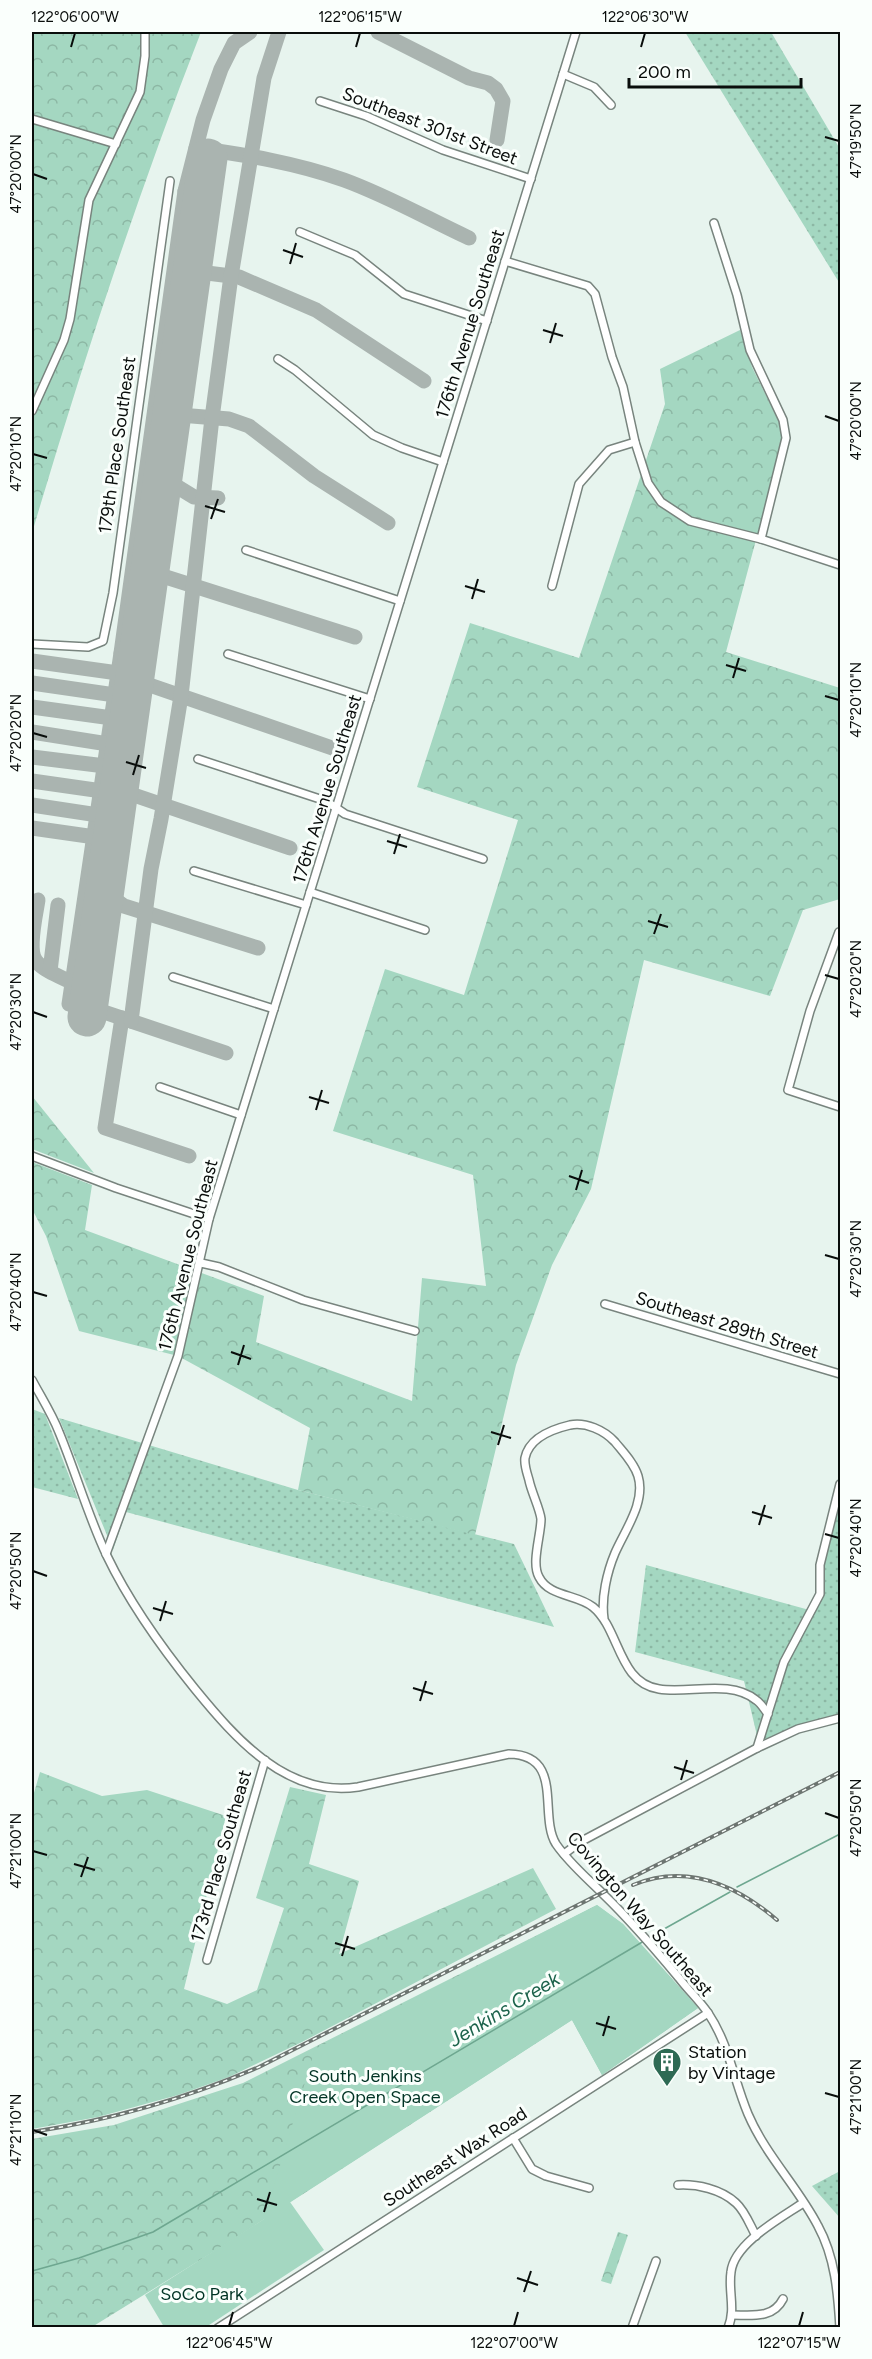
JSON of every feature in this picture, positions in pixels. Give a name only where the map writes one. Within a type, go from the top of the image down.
[{"type":"street","points":[[32,411],[64,340],[74,300],[89,200],[140,93],[145,56],[145,32]]},
{"type":"street","name":"176th Avenue Southeast","points":[[106,1554],[178,1356],[201,1263],[209,1219],[576,32]]},
{"type":"street","points":[[563,74],[594,87],[611,105]]},
{"type":"street","name":"Southeast 301st Street","points":[[320,101],[366,116],[443,150],[531,179]]},
{"type":"street","points":[[32,118],[116,144]]},
{"type":"street","name":"179th Place Southeast","points":[[32,644],[88,647],[103,641],[113,593],[170,181]]},
{"type":"street","points":[[714,223],[737,295],[750,350],[783,420],[786,438],[761,539]]},
{"type":"street","points":[[300,232],[355,255],[404,294],[487,321]]},
{"type":"street","points":[[505,261],[588,286],[595,294],[612,357],[623,387],[635,442],[648,483],[661,502],[690,521],[761,539],[840,565]]},
{"type":"street","points":[[278,359],[296,370],[373,435],[443,462]]},
{"type":"street","points":[[552,586],[579,484],[609,450],[635,442]]},
{"type":"street","points":[[246,550],[400,601]]},
{"type":"street","points":[[228,654],[370,699]]},
{"type":"street","points":[[198,759],[326,801],[345,814],[483,859]]},
{"type":"street","points":[[194,871],[306,905]]},
{"type":"street","points":[[310,892],[425,930]]},
{"type":"street","points":[[839,932],[810,1011],[788,1090],[840,1107]]},
{"type":"street","points":[[173,977],[274,1009]]},
{"type":"street","points":[[160,1087],[241,1115]]},
{"type":"street","points":[[32,1156],[116,1188],[209,1219]]},
{"type":"street","points":[[201,1263],[219,1267],[310,1302],[415,1331]]},
{"type":"street","name":"Southeast 289th Street","points":[[604,1304],[840,1374]]},
{"type":"street","points":[[32,1380],[58,1431],[106,1554],[137,1610],[174,1664],[224,1725],[248,1748],[265,1760]]},
{"type":"street","points":[[604,1619],[603,1599],[612,1561],[633,1516],[639,1479],[632,1464],[610,1437],[591,1426],[572,1425],[546,1432],[528,1449],[524,1460],[532,1496],[541,1518],[537,1575],[550,1589],[580,1599],[593,1607],[604,1619],[630,1671],[638,1680],[658,1689],[738,1690],[757,1700],[768,1714]]},
{"type":"street","points":[[758,1748],[784,1662],[820,1594],[820,1565],[840,1484]]},
{"type":"street","points":[[564,1854],[580,1842],[758,1748],[798,1729],[840,1718]]},
{"type":"street","name":"Covington Way Southeast","points":[[265,1760],[314,1785],[348,1789],[503,1755],[518,1755],[531,1759],[540,1768],[548,1789],[551,1832],[564,1854],[644,1936],[708,2013],[723,2042],[756,2131],[785,2179],[819,2227],[834,2270],[840,2328]]},
{"type":"street","name":"173rd Place Southeast","points":[[207,1960],[265,1760]]},
{"type":"street","name":"Southeast Wax Road","points":[[218,2328],[708,2013]]},
{"type":"street","points":[[513,2138],[532,2169],[546,2176],[589,2188]]},
{"type":"street","points":[[678,2185],[699,2186],[726,2196],[737,2204],[756,2236]]},
{"type":"street","points":[[728,2328],[732,2315],[730,2272],[733,2262],[743,2247],[756,2236],[804,2203]]},
{"type":"street","points":[[632,2328],[656,2261]]},
{"type":"street","points":[[732,2315],[762,2315],[775,2311],[783,2299]]},
{"type":"green space","points":[[32,32],[201,32],[111,281],[32,533]]},
{"type":"green space","points":[[685,32],[771,32],[840,149],[840,284]]},
{"type":"green space","points":[[740,330],[752,367],[782,428],[783,439],[726,652],[840,688],[840,899],[803,910],[770,996],[644,960],[591,1189],[552,1265],[516,1365],[475,1535],[298,1490],[310,1428],[178,1356],[79,1331],[46,1236],[32,1209],[32,1162],[92,1185],[85,1230],[264,1296],[256,1342],[412,1401],[422,1278],[486,1286],[473,1175],[333,1131],[385,969],[464,995],[518,820],[417,787],[470,623],[579,658],[665,404],[660,369]]},
{"type":"green space","points":[[32,1096],[94,1173],[32,1149]]},
{"type":"green space","points":[[32,1409],[45,1414],[78,1499],[32,1487]]},
{"type":"green space","points":[[59,1418],[298,1490],[514,1544],[554,1627],[126,1512],[113,1550]]},
{"type":"green space","points":[[840,1487],[840,1719],[759,1744],[744,1681],[635,1652],[646,1565],[813,1611],[820,1594],[829,1524]]},
{"type":"green space","points":[[40,1772],[102,1796],[147,1790],[226,1816],[184,1989],[227,2004],[257,1990],[284,1908],[256,1898],[290,1787],[326,1795],[309,1864],[359,1881],[339,1954],[533,1868],[556,1909],[302,2042],[229,2077],[178,2095],[98,2117],[32,2129],[32,1800]]},
{"type":"green space","points":[[597,1905],[623,1924],[698,2008],[602,2075],[572,2020],[226,2244],[92,2327],[32,2327],[32,2139],[114,2125],[243,2083]]},
{"type":"green space","name":"South Jenkins Creek Open Space","points":[[597,1905],[623,1924],[698,2008],[602,2075],[572,2020],[290,2202],[324,2250],[206,2327],[164,2327],[145,2295],[264,2219],[315,2049]]},
{"type":"green space","points":[[840,2171],[840,2218],[812,2186]]},
{"type":"green space","points":[[618,2232],[628,2235],[611,2284],[601,2281]]},
{"type":"waterway","name":"Jenkins Creek","points":[[737,1887],[840,1834]]},
{"type":"waterway","name":"Jenkins Creek","points":[[648,1938],[730,1892]]},
{"type":"waterway","name":"Jenkins Creek","points":[[32,2271],[79,2258],[153,2232],[644,1941]]},
{"type":"taxiway","points":[[185,191],[203,120],[221,69],[234,43],[250,32]]},
{"type":"taxiway","points":[[131,1021],[151,869],[181,696],[212,418],[231,276],[264,78],[279,32]]},
{"type":"taxiway","points":[[378,32],[469,78],[488,83],[496,89],[503,101],[497,140]]},
{"type":"taxiway","points":[[196,148],[271,160],[326,174],[376,193],[469,238]]},
{"type":"taxiway","points":[[203,192],[185,191],[121,653],[69,1004],[89,1007],[226,1053]]},
{"type":"taxiway","points":[[175,269],[239,277],[316,310],[424,381]]},
{"type":"taxiway","points":[[155,413],[229,419],[249,426],[314,476],[388,523]]},
{"type":"taxiway","points":[[163,478],[194,497],[218,498]]},
{"type":"taxiway","points":[[150,572],[355,637]]},
{"type":"taxiway","points":[[121,653],[142,631]]},
{"type":"taxiway","points":[[32,661],[118,673]]},
{"type":"taxiway","points":[[135,680],[338,750]]},
{"type":"taxiway","points":[[32,683],[115,695]]},
{"type":"taxiway","points":[[32,707],[112,718]]},
{"type":"taxiway","points":[[32,732],[108,744]]},
{"type":"taxiway","points":[[32,757],[105,766]]},
{"type":"taxiway","points":[[32,781],[102,791]]},
{"type":"taxiway","points":[[119,790],[290,848]]},
{"type":"taxiway","points":[[32,805],[98,815]]},
{"type":"taxiway","points":[[32,828],[95,837]]},
{"type":"taxiway","points":[[92,854],[110,857]]},
{"type":"taxiway","points":[[105,892],[124,906],[258,948]]},
{"type":"taxiway","points":[[38,900],[33,932],[33,956],[43,968],[73,983]]},
{"type":"taxiway","points":[[50,971],[58,905]]},
{"type":"taxiway","points":[[122,1018],[105,1128],[189,1156]]},
{"type":"runway","points":[[87,1017],[208,158]]},
{"type":"railway","points":[[32,2132],[119,2115],[147,2107],[203,2089],[259,2067],[840,1772]]},
{"type":"railway","points":[[633,1885],[672,1876],[710,1881],[745,1897],[777,1920]]},
{"type":"place","name":"Station by Vintage","points":[[667,2088]]},
{"type":"park label","name":"SoCo Park","points":[[202,2294]]}]
